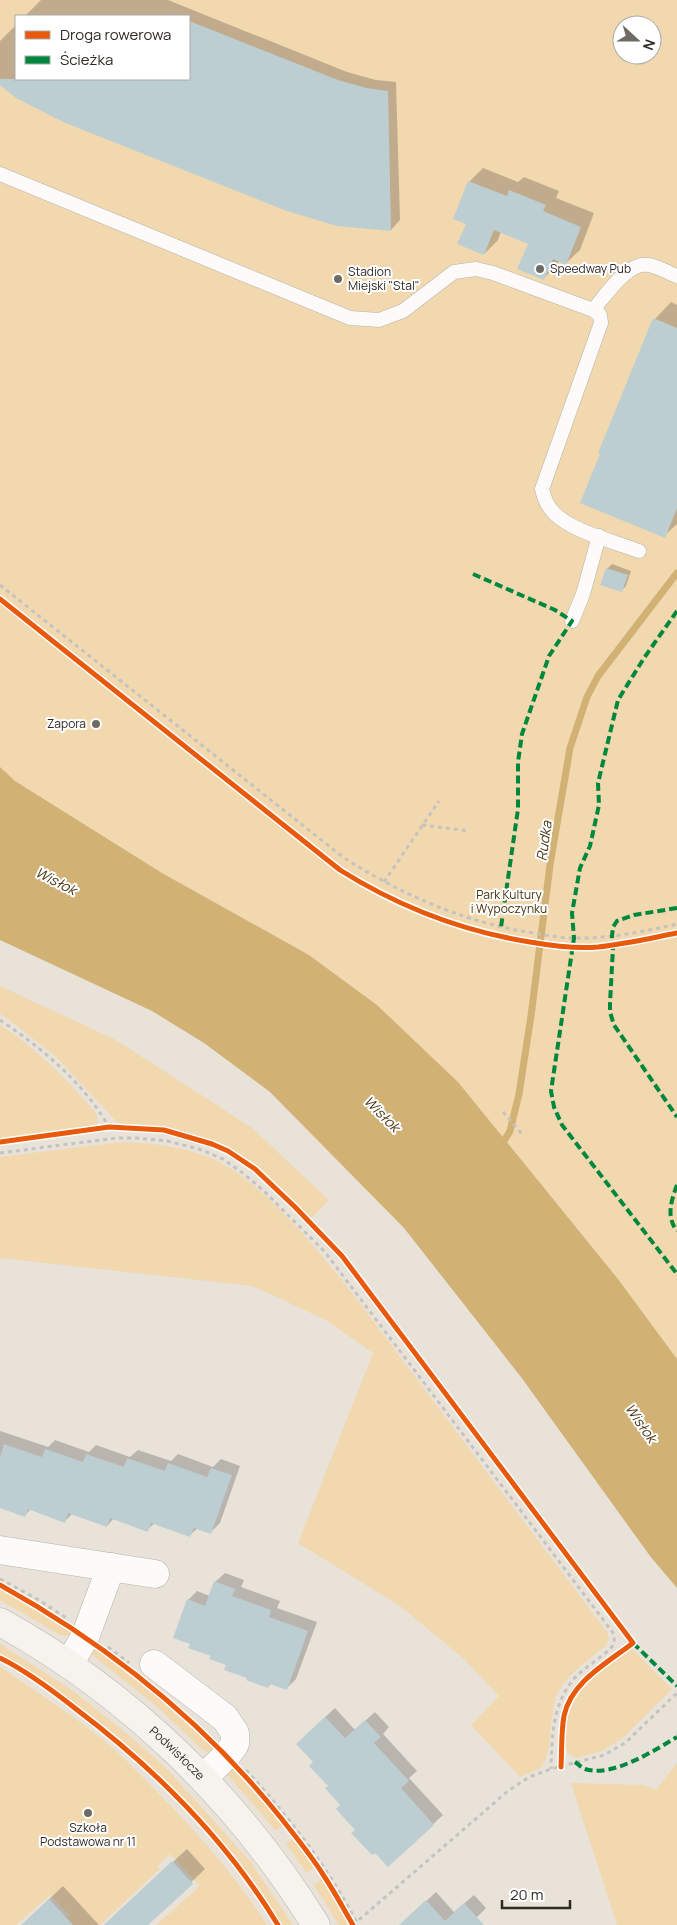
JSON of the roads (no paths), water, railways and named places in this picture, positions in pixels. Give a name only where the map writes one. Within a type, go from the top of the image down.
[{"type":"street","points":[[0,1550],[155,1574]]},
{"type":"street","points":[[69,1664],[85,1637],[111,1568]]},
{"type":"street","name":"Podwisłocze","points":[[0,1622],[69,1664],[114,1697],[159,1735],[203,1778],[244,1823],[271,1858],[316,1925]]},
{"type":"street","points":[[142,1667],[225,1718],[231,1725],[235,1734],[235,1744],[226,1756],[203,1778]]},
{"type":"lane","points":[[0,174],[350,318],[379,320],[403,312],[454,272],[476,269],[493,273],[593,310],[600,316],[601,323],[542,488],[545,501],[554,513],[572,526],[639,551]]},
{"type":"lane","points":[[593,310],[628,270],[637,266],[647,264],[677,276]]},
{"type":"lane","points":[[572,621],[583,594],[599,536]]},
{"type":"water","name":"Wisłok","points":[[0,767],[15,781],[162,873],[309,955],[377,1005],[458,1082],[618,1279],[677,1359],[677,1588],[650,1556],[521,1377],[404,1228],[270,1092],[204,1043],[152,1011],[0,940]]},
{"type":"waterway","name":"Rudka","points":[[504,1141],[510,1131],[519,1094],[550,865],[570,748],[587,697],[598,676],[677,573]]},
{"type":"place","name":"Speedway Pub","points":[[540,269]]},
{"type":"place","name":"Stadion Miejski \"Stal\"","points":[[338,279]]},
{"type":"place","name":"Zapora","points":[[96,724]]},
{"type":"place","name":"Szkoła Podstawowa nr 11","points":[[88,1813]]},
{"type":"park label","name":"Park Kultury i Wypoczynku","points":[[509,902]]}]
